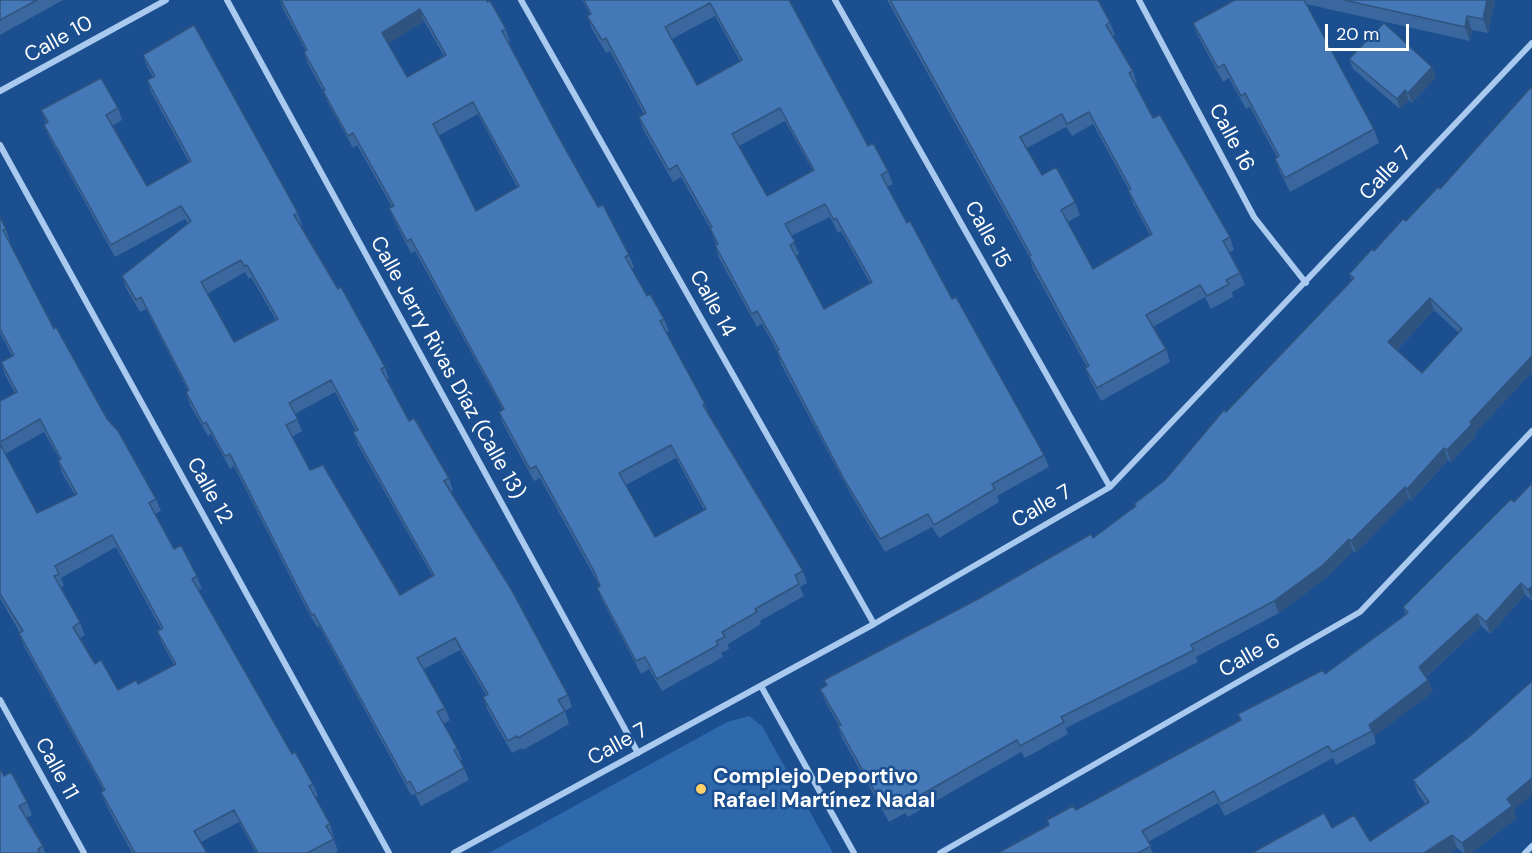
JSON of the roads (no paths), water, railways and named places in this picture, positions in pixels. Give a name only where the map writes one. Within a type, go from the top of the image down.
[{"type":"street","name":"Calle 10","points":[[0,91],[166,0]]},
{"type":"street","name":"Calle Jerry Rivas Díaz (Calle 13)","points":[[227,0],[638,753]]},
{"type":"street","name":"Calle 14","points":[[522,0],[874,624]]},
{"type":"street","name":"Calle 15","points":[[835,0],[1110,487]]},
{"type":"street","name":"Calle 16","points":[[1139,0],[1254,216],[1306,283]]},
{"type":"street","name":"Calle 7","points":[[454,853],[874,624],[1110,487],[1532,43]]},
{"type":"street","name":"Calle 12","points":[[0,145],[389,853]]},
{"type":"street","name":"Calle 6","points":[[940,853],[1360,612],[1532,431]]},
{"type":"street","points":[[761,686],[854,853]]},
{"type":"street","name":"Calle 11","points":[[0,700],[84,853]]},
{"type":"street","points":[[1525,853],[1532,846]]},
{"type":"place","name":"Complejo Deportivo Rafael Martínez Nadal","points":[[701,789]]}]
